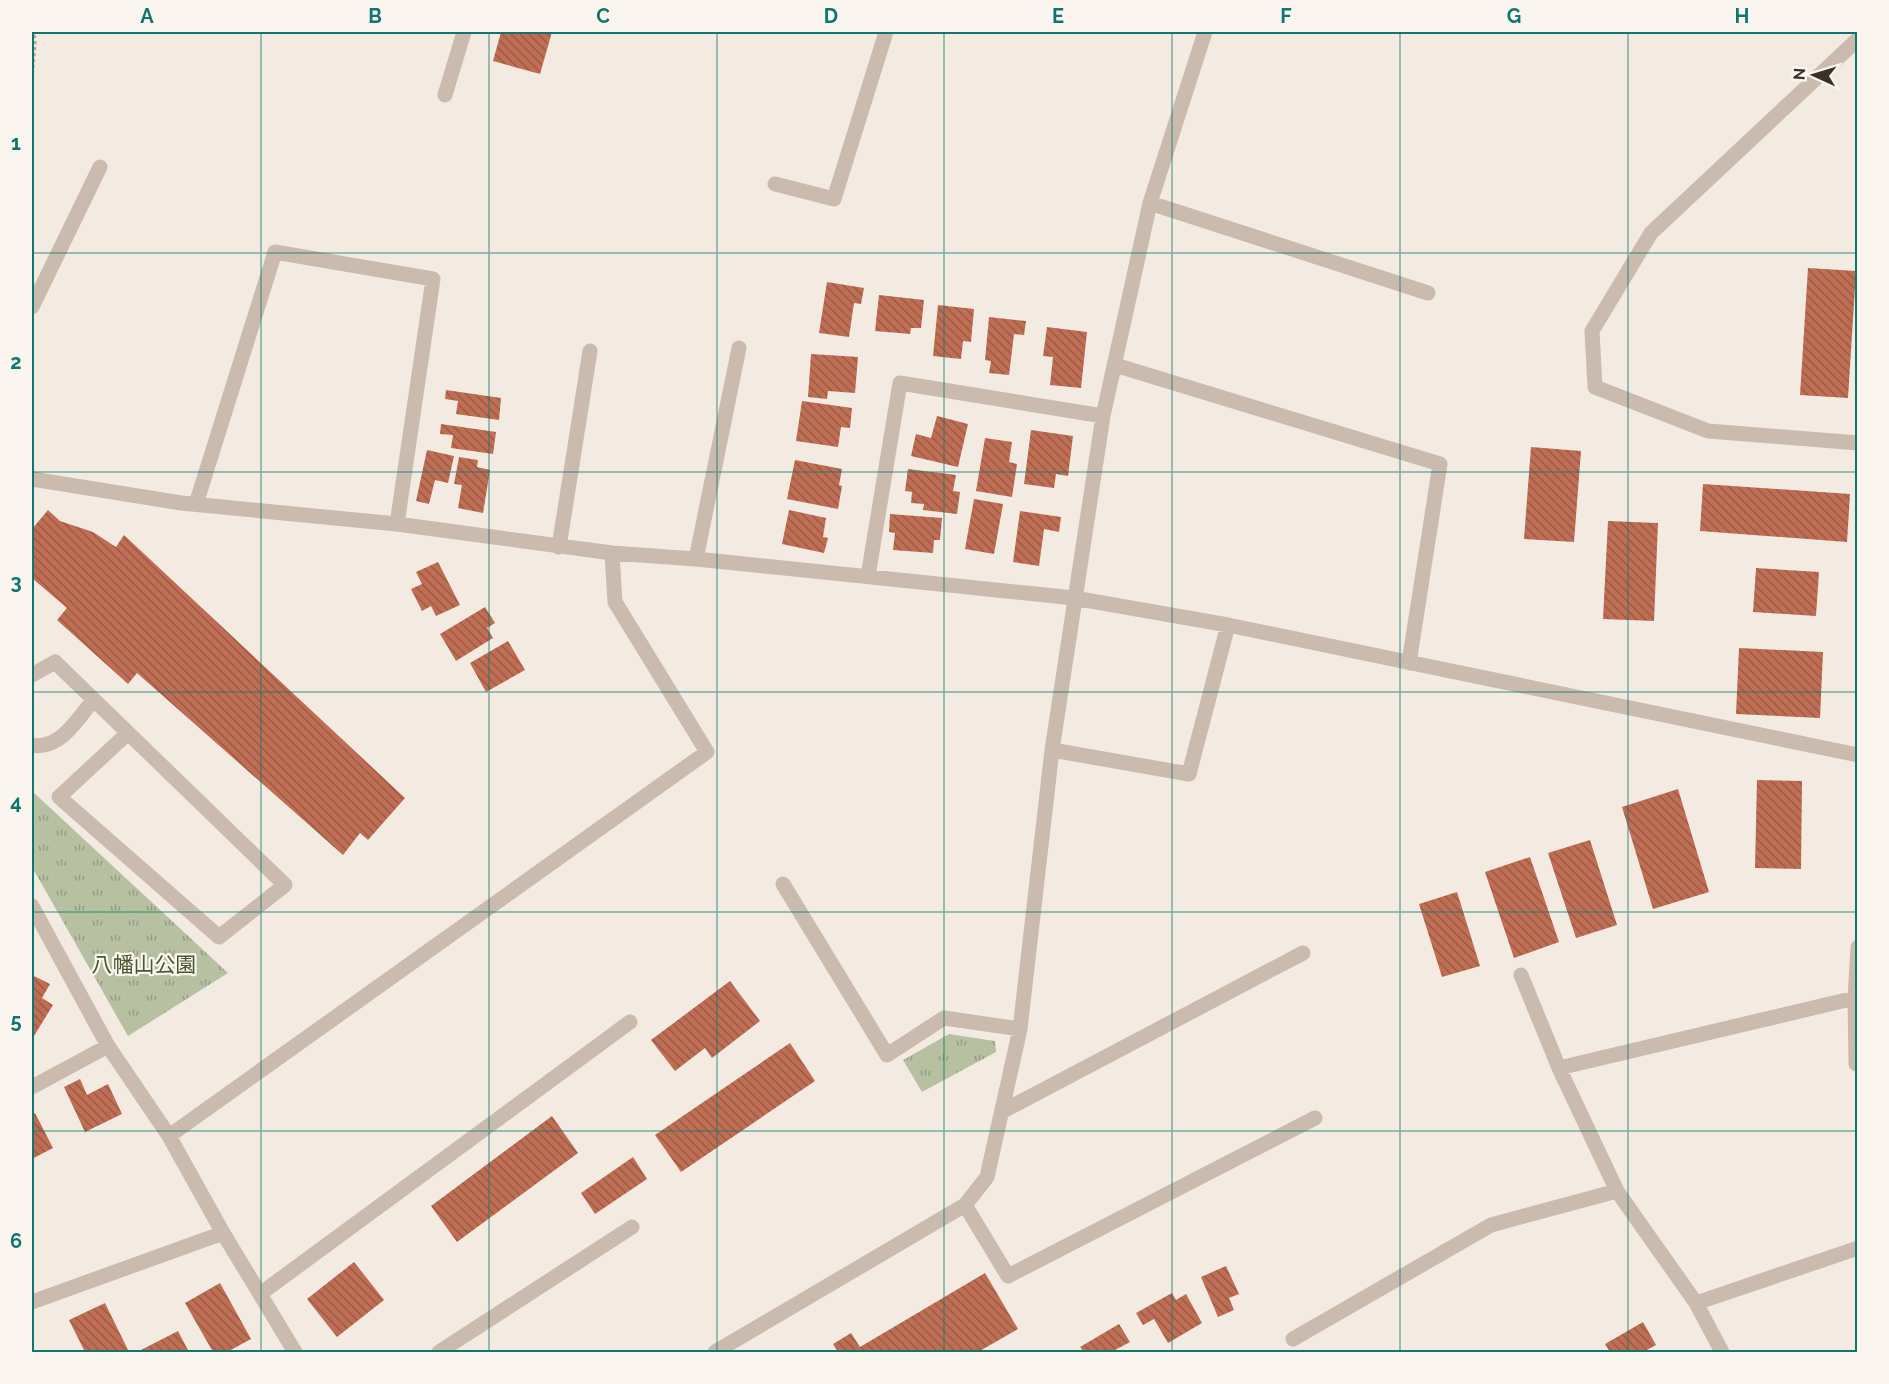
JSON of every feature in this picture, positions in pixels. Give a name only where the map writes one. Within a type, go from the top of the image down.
[{"type":"street","points":[[445,95],[464,32]]},
{"type":"street","points":[[775,184],[834,199],[886,32]]},
{"type":"street","points":[[715,1353],[965,1204],[987,1177],[1020,1029],[1052,750],[1103,416],[1150,203],[1205,32]]},
{"type":"street","points":[[1857,39],[1651,233],[1592,331],[1595,387],[1708,431],[1857,443]]},
{"type":"street","points":[[32,307],[100,167]]},
{"type":"street","points":[[1150,203],[1428,294]]},
{"type":"street","points":[[196,504],[275,252],[433,279],[398,524]]},
{"type":"street","points":[[696,559],[739,348]]},
{"type":"street","points":[[559,547],[590,351]]},
{"type":"street","points":[[1115,365],[1440,464],[1409,663]]},
{"type":"street","points":[[868,576],[900,383],[1103,416]]},
{"type":"street","points":[[32,479],[196,504],[398,524],[559,547],[1074,598],[1228,625],[1857,754]]},
{"type":"street","points":[[169,1136],[707,752],[615,602],[612,553]]},
{"type":"street","points":[[1052,750],[1189,774],[1228,625]]},
{"type":"street","points":[[32,675],[55,662],[285,885],[219,937],[59,797],[128,733]]},
{"type":"street","points":[[32,745],[52,743],[69,731],[93,700]]},
{"type":"street","points":[[783,884],[887,1055],[944,1017],[1020,1029]]},
{"type":"street","points":[[32,906],[108,1046],[169,1136],[223,1233],[295,1353]]},
{"type":"street","points":[[1857,947],[1855,998],[1857,1064]]},
{"type":"street","points":[[1003,1111],[1304,953]]},
{"type":"street","points":[[1521,975],[1559,1068],[1617,1191],[1696,1303],[1722,1353]]},
{"type":"street","points":[[1559,1068],[1855,998]]},
{"type":"street","points":[[260,1294],[630,1022]]},
{"type":"street","points":[[32,1087],[108,1046]]},
{"type":"street","points":[[965,1204],[1008,1276],[1315,1118]]},
{"type":"street","points":[[1293,1339],[1491,1225],[1617,1191]]},
{"type":"street","points":[[439,1353],[632,1227]]},
{"type":"street","points":[[32,1302],[223,1233]]},
{"type":"street","points":[[1696,1303],[1857,1248]]},
{"type":"path","points":[[32,32],[34,39],[32,74]]},
{"type":"green space","name":"八幡山公園","points":[[32,791],[228,973],[128,1036],[32,867]]},
{"type":"green space","points":[[949,1034],[995,1041],[996,1052],[922,1092],[903,1060]]},
{"type":"building","points":[[501,32],[552,32],[540,74],[493,61]]},
{"type":"building","points":[[1808,268],[1856,271],[1848,398],[1800,395]]},
{"type":"building","points":[[827,282],[864,288],[861,304],[854,303],[849,337],[819,333]]},
{"type":"building","points":[[879,295],[924,300],[921,328],[911,328],[910,334],[875,331]]},
{"type":"building","points":[[938,305],[974,309],[971,342],[963,341],[961,359],[933,356]]},
{"type":"building","points":[[989,317],[1026,321],[1024,335],[1014,334],[1009,375],[989,373],[991,361],[985,360]]},
{"type":"building","points":[[1047,327],[1087,332],[1081,388],[1050,385],[1053,357],[1043,356]]},
{"type":"building","points":[[811,354],[858,357],[855,393],[828,391],[827,399],[808,397]]},
{"type":"building","points":[[446,390],[501,398],[499,420],[456,414],[458,401],[445,399]]},
{"type":"building","points":[[802,401],[852,408],[850,428],[841,427],[838,447],[796,441]]},
{"type":"building","points":[[937,416],[968,424],[958,467],[911,456],[916,434],[931,438]]},
{"type":"building","points":[[441,424],[496,432],[493,454],[451,448],[453,435],[440,434]]},
{"type":"building","points":[[1031,430],[1073,436],[1068,476],[1056,474],[1054,488],[1024,484]]},
{"type":"building","points":[[985,438],[1012,442],[1009,462],[1017,464],[1012,497],[976,491]]},
{"type":"building","points":[[1531,447],[1581,451],[1574,542],[1524,539]]},
{"type":"building","points":[[427,450],[454,456],[448,483],[435,480],[429,504],[416,501]]},
{"type":"building","points":[[459,457],[478,460],[477,467],[490,470],[483,513],[458,508],[462,485],[454,484]]},
{"type":"building","points":[[795,460],[842,469],[838,509],[787,499]]},
{"type":"building","points":[[908,469],[956,475],[953,491],[960,492],[957,514],[923,510],[924,504],[911,503],[912,492],[905,491]]},
{"type":"building","points":[[1703,484],[1850,494],[1847,542],[1700,531]]},
{"type":"building","points":[[974,499],[1003,504],[994,554],[965,549]]},
{"type":"building","points":[[48,510],[60,521],[93,532],[116,547],[124,535],[405,798],[368,840],[360,833],[343,855],[137,673],[128,684],[57,620],[67,608],[32,578],[32,529]]},
{"type":"building","points":[[789,510],[826,518],[823,537],[828,538],[824,553],[782,544]]},
{"type":"building","points":[[1020,511],[1061,517],[1059,532],[1044,529],[1039,566],[1013,562]]},
{"type":"building","points":[[890,514],[942,518],[940,540],[934,540],[933,553],[893,550],[895,533],[889,532]]},
{"type":"building","points":[[1608,521],[1658,523],[1654,621],[1603,619]]},
{"type":"building","points":[[438,562],[460,605],[436,616],[431,606],[422,611],[411,589],[422,584],[416,572]]},
{"type":"building","points":[[1756,568],[1819,572],[1816,616],[1753,612]]},
{"type":"building","points":[[485,607],[495,623],[487,628],[493,638],[456,661],[440,634]]},
{"type":"building","points":[[508,641],[525,670],[486,692],[470,663]]},
{"type":"building","points":[[1739,648],[1823,652],[1820,718],[1736,714]]},
{"type":"building","points":[[1757,780],[1802,781],[1801,869],[1755,868]]},
{"type":"building","points":[[1678,789],[1709,892],[1653,909],[1622,807]]},
{"type":"building","points":[[1590,840],[1617,925],[1576,938],[1548,853]]},
{"type":"building","points":[[1530,857],[1559,942],[1514,958],[1485,872]]},
{"type":"building","points":[[1457,892],[1480,966],[1442,977],[1419,904]]},
{"type":"building","points":[[32,975],[50,984],[42,998],[53,1005],[34,1036],[32,1034]]},
{"type":"building","points":[[730,981],[760,1021],[712,1058],[705,1048],[675,1071],[651,1040]]},
{"type":"building","points":[[790,1043],[815,1081],[681,1172],[655,1135]]},
{"type":"building","points":[[80,1079],[87,1095],[108,1084],[122,1114],[85,1132],[64,1087]]},
{"type":"building","points":[[35,1113],[53,1148],[32,1159],[32,1115]]},
{"type":"building","points":[[552,1116],[578,1153],[457,1242],[431,1206]]},
{"type":"building","points":[[633,1157],[647,1179],[595,1214],[581,1193]]},
{"type":"building","points":[[354,1262],[384,1300],[337,1337],[307,1299]]},
{"type":"building","points":[[1226,1266],[1239,1294],[1229,1298],[1234,1310],[1218,1317],[1201,1277]]},
{"type":"building","points":[[985,1273],[1018,1329],[978,1352],[838,1352],[833,1344],[851,1333],[860,1347]]},
{"type":"building","points":[[220,1283],[251,1339],[227,1352],[213,1352],[185,1303]]},
{"type":"building","points":[[1172,1293],[1176,1300],[1186,1294],[1202,1323],[1168,1343],[1154,1319],[1143,1325],[1136,1313]]},
{"type":"building","points":[[105,1303],[129,1352],[85,1352],[69,1320]]},
{"type":"building","points":[[1643,1322],[1656,1345],[1643,1352],[1610,1352],[1605,1344]]},
{"type":"building","points":[[1119,1324],[1130,1342],[1115,1350],[1117,1352],[1084,1352],[1080,1347]]},
{"type":"building","points":[[178,1331],[189,1352],[142,1352],[141,1350]]}]
